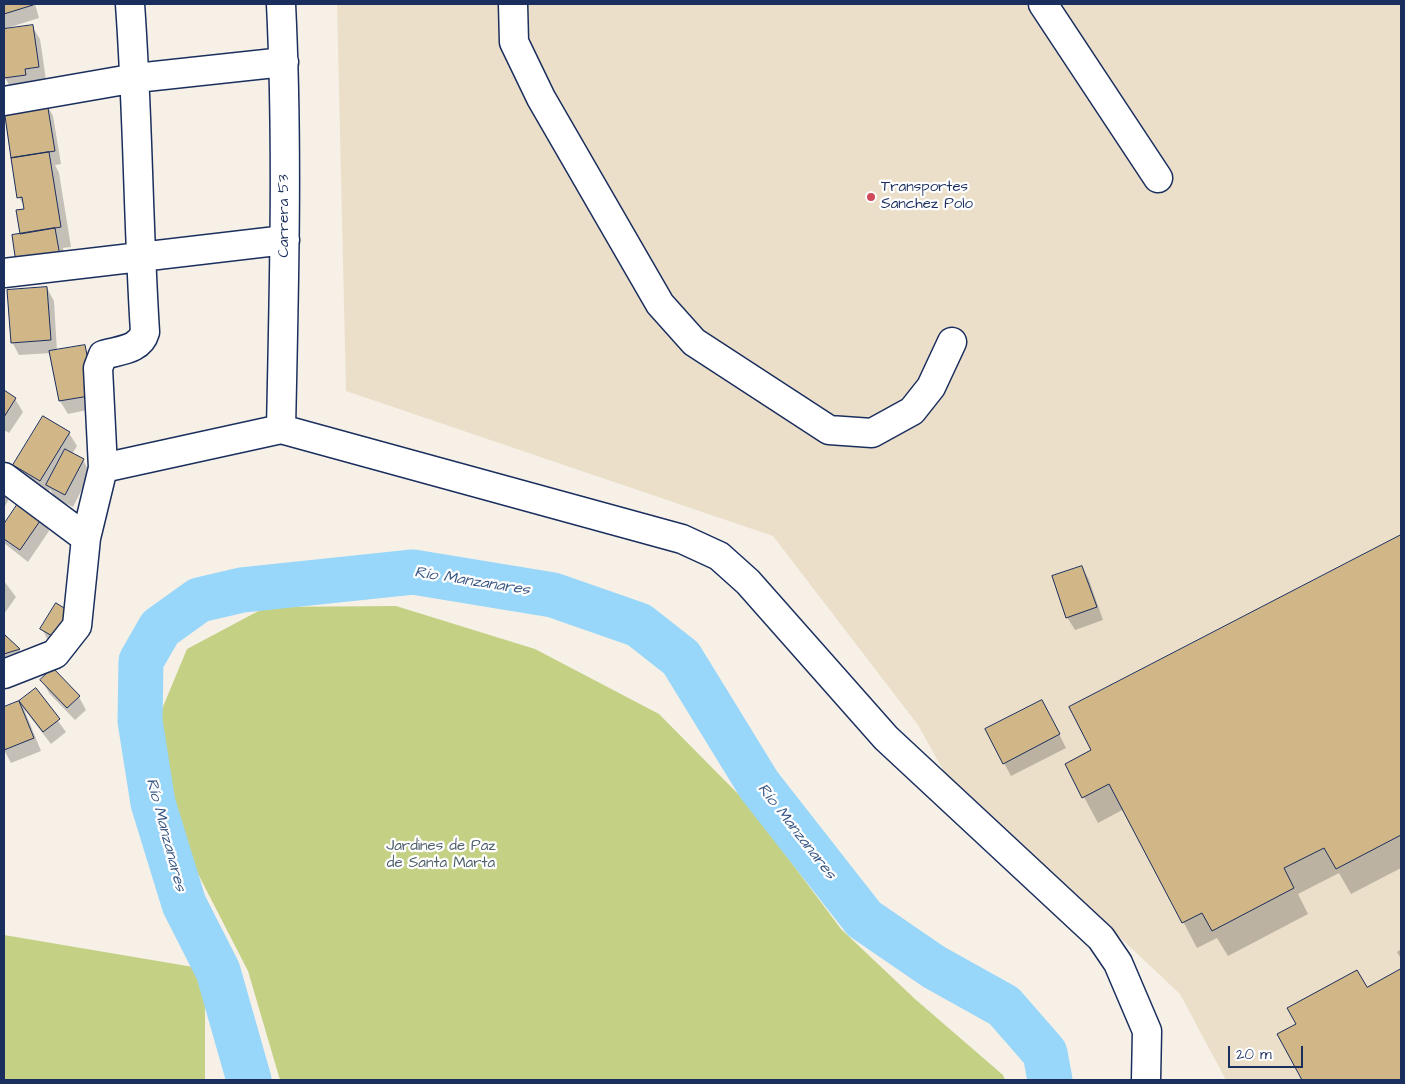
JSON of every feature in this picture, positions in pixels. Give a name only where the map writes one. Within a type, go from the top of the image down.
[{"type":"street","points":[[4,674],[54,654],[76,626],[86,538],[103,468],[98,368],[103,355],[137,346],[143,340],[145,332],[140,256],[136,78],[130,4]]},
{"type":"street","name":"Carrera 53","points":[[281,4],[284,62],[285,240],[281,429]]},
{"type":"street","points":[[513,4],[514,42],[541,98],[660,304],[694,342],[828,430],[872,433],[912,411],[931,387],[952,342]]},
{"type":"street","points":[[1043,4],[1158,178]]},
{"type":"street","points":[[4,101],[136,78],[284,62]]},
{"type":"street","points":[[4,273],[285,240]]},
{"type":"street","points":[[103,468],[281,429],[682,539],[719,556],[748,582],[886,738],[1100,938],[1118,963],[1147,1031],[1146,1080]]},
{"type":"street","points":[[4,478],[86,538]]},
{"type":"shaded area","name":"Transportes Sanchez Polo","points":[[337,4],[1401,4],[1401,1080],[1226,1080],[1180,994],[944,772],[918,725],[773,536],[346,391]]},
{"type":"green space","name":"Jardines de Paz de Santa Marta","points":[[396,606],[535,649],[659,714],[746,802],[841,929],[915,999],[1003,1075],[1005,1080],[280,1080],[248,971],[194,866],[158,789],[157,721],[187,649],[266,607]]},
{"type":"green space","points":[[4,935],[205,969],[205,1080],[4,1080]]},
{"type":"building","points":[[4,4],[32,4],[33,5],[4,14]]},
{"type":"building","points":[[33,25],[39,67],[25,69],[26,75],[4,78],[4,29]]},
{"type":"building","points":[[47,102],[55,151],[11,158],[4,109]]},
{"type":"building","points":[[49,152],[61,227],[20,234],[16,210],[24,209],[22,197],[17,198],[11,158]]},
{"type":"building","points":[[55,228],[60,256],[16,263],[12,235]]},
{"type":"building","points":[[47,287],[51,340],[11,343],[7,290]]},
{"type":"building","points":[[85,345],[95,395],[59,401],[49,351]]},
{"type":"building","points":[[4,390],[16,398],[4,417]]},
{"type":"building","points":[[43,416],[70,432],[40,481],[13,465]]},
{"type":"building","points":[[65,449],[84,459],[65,495],[46,485]]},
{"type":"building","points":[[19,502],[42,518],[20,550],[4,539],[4,524]]},
{"type":"building","points":[[1401,535],[1401,835],[1336,869],[1324,848],[1284,868],[1294,888],[1212,931],[1202,913],[1182,923],[1109,784],[1082,798],[1065,764],[1091,750],[1069,707]]},
{"type":"building","points":[[1082,566],[1097,607],[1066,618],[1052,576]]},
{"type":"building","points":[[56,603],[69,611],[54,637],[40,629]]},
{"type":"building","points":[[5,635],[20,649],[4,654]]},
{"type":"building","points":[[53,668],[80,696],[67,708],[40,680]]},
{"type":"building","points":[[36,688],[60,719],[43,732],[19,701]]},
{"type":"building","points":[[1042,700],[1060,734],[1003,764],[985,729]]},
{"type":"building","points":[[19,701],[34,738],[4,750],[4,707]]},
{"type":"building","points":[[1401,969],[1401,1080],[1302,1080],[1277,1034],[1296,1024],[1287,1008],[1357,970],[1367,987]]},
{"type":"waterway","name":"Río Manzanares","points":[[249,1080],[218,971],[184,904],[153,803],[140,721],[141,661],[160,628],[199,600],[242,590],[413,572],[553,595],[639,625],[681,658],[759,785],[864,919],[934,967],[1004,1006],[1045,1053],[1050,1080]]},
{"type":"place","name":"Transportes Sanchez Polo","points":[[871,197]]}]
